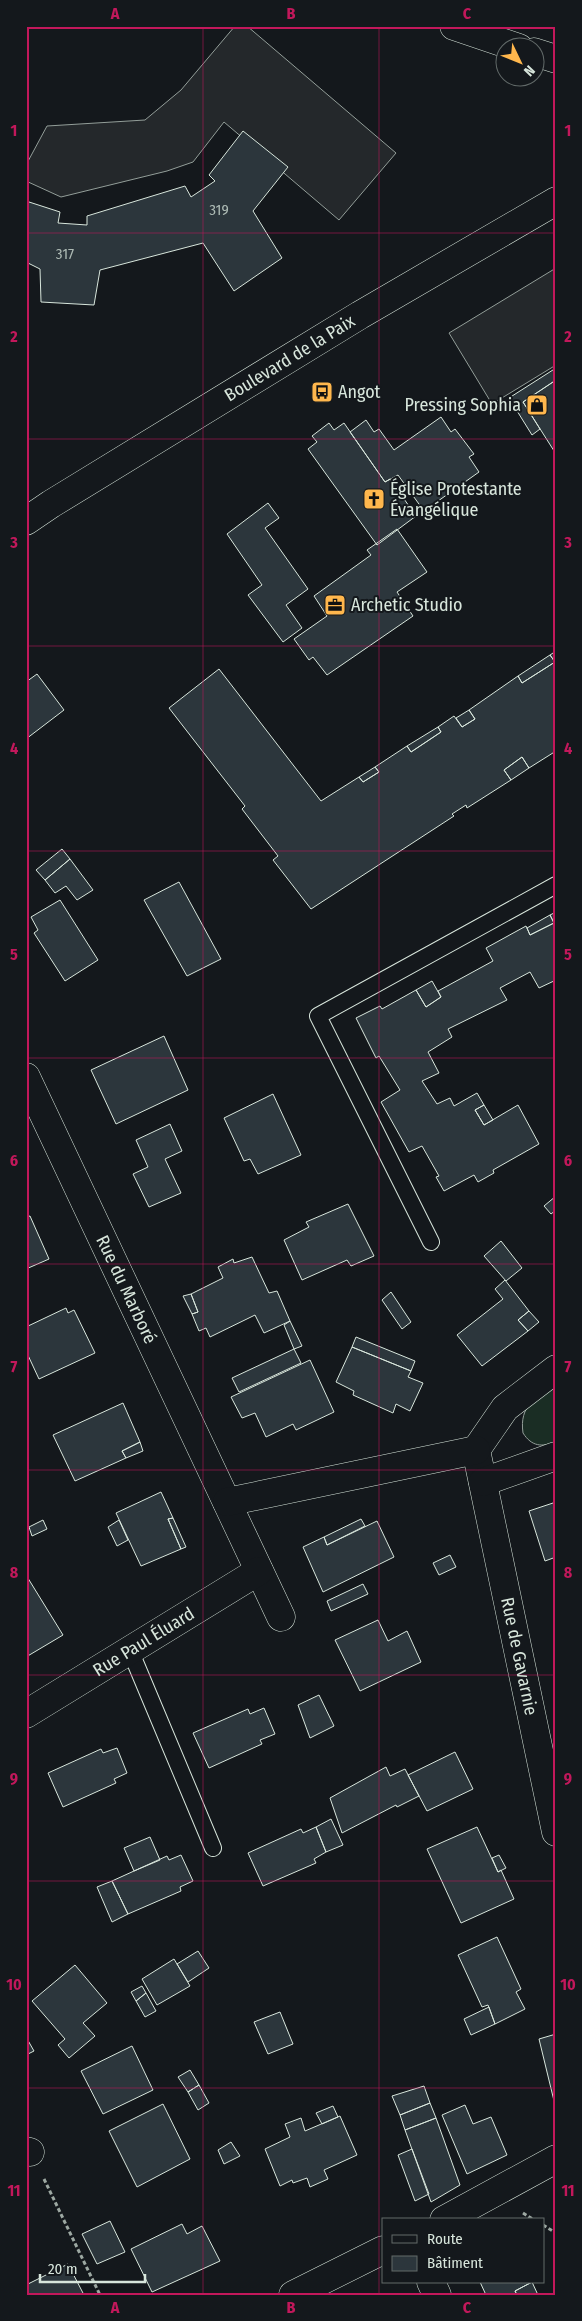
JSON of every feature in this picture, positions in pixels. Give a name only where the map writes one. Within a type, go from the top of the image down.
[{"type":"street","points":[[454,26],[494,39]]},
{"type":"street","points":[[544,55],[556,59]]},
{"type":"street","name":"Boulevard de la Paix","points":[[26,521],[311,345],[556,201]]},
{"type":"street","name":"Rue du Marboré","points":[[26,1077],[281,1617]]},
{"type":"street","points":[[227,1502],[476,1450],[504,1408],[556,1369]]},
{"type":"street","name":"Rue de Gavarnie","points":[[476,1450],[556,1832]]},
{"type":"street","points":[[483,1482],[556,1456]]},
{"type":"street","name":"Rue Paul Éluard","points":[[26,1714],[259,1571]]},
{"type":"street","points":[[448,2218],[556,2159]]},
{"type":"street","points":[[293,2295],[382,2250]]},
{"type":"lane","points":[[430,1242],[318,1016],[556,885]]},
{"type":"lane","points":[[130,1650],[213,1848]]},
{"type":"path","points":[[28,2151],[100,2295]]},
{"type":"path","points":[[544,2226],[556,2233]]},
{"type":"green space","points":[[556,1382],[556,1442],[538,1445],[526,1438],[523,1433],[522,1423],[524,1415],[530,1403]]},
{"type":"shaded area","points":[[235,26],[247,26],[396,153],[339,220],[224,122],[193,162],[167,171],[61,197],[26,181],[26,165],[47,126],[145,120],[181,90]]},
{"type":"shaded area","points":[[556,268],[556,365],[492,404],[449,333]]},
{"type":"building","points":[[243,131],[288,167],[253,211],[282,258],[234,291],[203,243],[100,270],[94,305],[41,302],[40,269],[26,262],[26,201],[60,212],[58,223],[87,225],[87,216],[185,186],[191,197],[215,181],[209,175]]},
{"type":"building","points":[[556,368],[556,380],[523,402],[540,429],[532,435],[509,398]]},
{"type":"building","points":[[556,380],[556,454],[523,402]]},
{"type":"building","points":[[441,417],[451,432],[455,429],[474,454],[469,457],[479,472],[424,511],[398,475],[385,482],[350,432],[366,420],[374,432],[379,429],[394,450]]},
{"type":"building","name":"Église Protestante Évangélique","points":[[329,423],[334,430],[344,423],[385,482],[390,479],[416,516],[377,545],[308,449],[317,442],[312,436]]},
{"type":"building","points":[[268,503],[279,518],[265,528],[308,589],[286,605],[302,628],[283,642],[248,595],[262,585],[227,534]]},
{"type":"building","points":[[397,529],[427,572],[397,592],[413,616],[327,675],[313,657],[309,660],[294,639],[327,616],[314,596],[371,555],[367,550]]},
{"type":"building","points":[[556,651],[556,751],[529,768],[522,757],[504,770],[511,780],[467,808],[466,805],[452,814],[454,816],[311,909],[273,860],[278,856],[242,809],[245,806],[169,708],[219,669],[321,801],[359,777],[363,782],[379,772],[375,767],[407,746],[411,752],[441,732],[438,727],[454,716],[462,727],[475,719],[469,710],[518,676],[522,683],[555,662],[550,655]]},
{"type":"building","points":[[550,655],[555,662],[522,683],[518,676]]},
{"type":"building","points":[[37,674],[64,710],[26,739],[26,682]]},
{"type":"building","points":[[469,710],[475,719],[462,727],[456,718]]},
{"type":"building","points":[[438,727],[441,732],[411,752],[407,746]]},
{"type":"building","points":[[522,757],[529,768],[511,780],[504,770]]},
{"type":"building","points":[[375,767],[379,772],[363,782],[359,777]]},
{"type":"building","points":[[62,849],[70,859],[45,880],[36,870]]},
{"type":"building","points":[[70,859],[93,890],[77,900],[66,886],[55,893],[45,880]]},
{"type":"building","points":[[179,882],[221,959],[187,976],[144,900]]},
{"type":"building","points":[[60,900],[98,960],[65,981],[34,933],[38,930],[31,917]]},
{"type":"building","points":[[556,912],[556,980],[539,988],[530,972],[500,988],[507,1000],[448,1029],[452,1037],[428,1052],[439,1073],[422,1081],[437,1104],[450,1098],[454,1106],[477,1093],[484,1105],[475,1110],[484,1125],[518,1105],[539,1144],[493,1170],[494,1173],[478,1182],[474,1175],[444,1191],[436,1177],[439,1176],[422,1146],[409,1152],[381,1102],[400,1090],[379,1056],[376,1058],[356,1018],[380,1006],[382,1009],[416,990],[426,1007],[441,997],[438,991],[493,961],[486,948],[526,926],[530,935],[554,923],[550,915]]},
{"type":"building","points":[[550,915],[554,923],[530,935],[527,928]]},
{"type":"building","points":[[432,981],[441,997],[426,1007],[416,990]]},
{"type":"building","points":[[164,1036],[188,1090],[116,1124],[91,1070]]},
{"type":"building","points":[[273,1094],[301,1155],[258,1174],[250,1159],[244,1161],[224,1118]]},
{"type":"building","points":[[484,1105],[493,1120],[484,1125],[475,1110]]},
{"type":"building","points":[[170,1124],[182,1151],[165,1159],[181,1193],[149,1207],[133,1174],[148,1167],[136,1140]]},
{"type":"building","points":[[556,1196],[556,1210],[551,1214],[544,1206]]},
{"type":"building","points":[[348,1204],[374,1256],[351,1266],[347,1260],[302,1280],[284,1240],[309,1227],[306,1222]]},
{"type":"building","points":[[30,1216],[49,1259],[26,1269],[26,1217]]},
{"type":"building","points":[[501,1241],[522,1268],[506,1281],[484,1256]]},
{"type":"building","points":[[252,1257],[269,1293],[277,1291],[290,1321],[264,1333],[255,1315],[210,1337],[206,1328],[199,1331],[192,1314],[198,1312],[191,1294],[223,1278],[218,1267],[233,1259],[234,1263]]},
{"type":"building","points":[[505,1280],[529,1311],[518,1320],[528,1331],[482,1366],[457,1335],[503,1299],[495,1289]]},
{"type":"building","points":[[391,1292],[411,1322],[402,1329],[382,1300]]},
{"type":"building","points":[[191,1294],[198,1312],[192,1314],[183,1296]]},
{"type":"building","points":[[66,1308],[68,1313],[74,1310],[95,1353],[39,1379],[26,1351],[26,1327]]},
{"type":"building","points":[[529,1311],[539,1322],[528,1331],[518,1320]]},
{"type":"building","points":[[290,1321],[302,1346],[294,1349],[284,1325]]},
{"type":"building","points":[[356,1337],[415,1361],[411,1371],[352,1347]]},
{"type":"building","points":[[352,1347],[411,1371],[408,1377],[423,1383],[410,1411],[396,1404],[393,1413],[353,1395],[354,1391],[336,1382]]},
{"type":"building","points":[[294,1349],[301,1363],[239,1392],[232,1378]]},
{"type":"building","points":[[310,1360],[334,1412],[296,1430],[293,1424],[266,1437],[255,1413],[242,1418],[231,1397]]},
{"type":"building","points":[[123,1403],[140,1442],[122,1451],[126,1458],[75,1481],[53,1435]]},
{"type":"building","points":[[140,1442],[143,1451],[126,1458],[122,1451]]},
{"type":"building","points":[[161,1492],[173,1518],[168,1519],[181,1549],[141,1566],[116,1513]]},
{"type":"building","points":[[556,1502],[556,1557],[545,1561],[529,1511]]},
{"type":"building","points":[[173,1518],[186,1547],[181,1549],[168,1519]]},
{"type":"building","points":[[361,1519],[365,1526],[327,1545],[324,1537]]},
{"type":"building","points":[[43,1520],[47,1529],[32,1536],[29,1527]]},
{"type":"building","points":[[119,1520],[128,1540],[117,1546],[108,1527]]},
{"type":"building","points":[[377,1521],[394,1557],[323,1592],[303,1547],[324,1537],[327,1545]]},
{"type":"building","points":[[450,1555],[456,1567],[439,1575],[433,1563]]},
{"type":"building","points":[[26,1575],[63,1635],[26,1657]]},
{"type":"building","points":[[363,1584],[368,1594],[331,1611],[327,1601]]},
{"type":"building","points":[[378,1620],[388,1641],[407,1631],[421,1662],[360,1691],[335,1640]]},
{"type":"building","points":[[319,1695],[334,1726],[310,1738],[298,1705]]},
{"type":"building","points":[[264,1708],[275,1734],[260,1740],[262,1744],[209,1768],[193,1733],[248,1709],[250,1714]]},
{"type":"building","points":[[117,1748],[127,1773],[114,1779],[116,1783],[63,1807],[48,1773],[101,1749],[103,1753]]},
{"type":"building","points":[[455,1752],[473,1789],[427,1811],[408,1775]]},
{"type":"building","points":[[386,1767],[390,1776],[405,1769],[419,1796],[397,1807],[396,1805],[342,1833],[330,1798]]},
{"type":"building","points":[[331,1819],[343,1845],[326,1852],[316,1827]]},
{"type":"building","points":[[316,1827],[326,1852],[314,1859],[316,1863],[263,1886],[248,1853],[301,1829],[303,1833]]},
{"type":"building","points":[[477,1827],[498,1872],[501,1870],[514,1899],[461,1923],[427,1849]]},
{"type":"building","points":[[150,1837],[160,1860],[134,1871],[124,1848]]},
{"type":"building","points":[[181,1855],[193,1881],[180,1887],[181,1891],[128,1914],[112,1881],[167,1856],[169,1860]]},
{"type":"building","points":[[499,1855],[506,1868],[498,1872],[492,1858]]},
{"type":"building","points":[[112,1881],[128,1914],[112,1922],[97,1887]]},
{"type":"building","points":[[497,1937],[521,1989],[516,1992],[525,2009],[495,2024],[488,2005],[482,2007],[458,1955]]},
{"type":"building","points":[[198,1951],[209,1968],[188,1982],[177,1964]]},
{"type":"building","points":[[174,1959],[190,1986],[157,2005],[142,1979]]},
{"type":"building","points":[[75,1965],[107,2003],[83,2023],[95,2036],[69,2058],[58,2045],[65,2039],[32,2001]]},
{"type":"building","points":[[142,1986],[146,1993],[136,2001],[131,1992]]},
{"type":"building","points":[[146,1993],[156,2011],[145,2017],[136,2001]]},
{"type":"building","points":[[489,2007],[495,2024],[471,2035],[464,2019]]},
{"type":"building","points":[[280,2012],[293,2044],[268,2054],[254,2022]]},
{"type":"building","points":[[556,2034],[556,2105],[555,2105],[539,2039]]},
{"type":"building","points":[[26,2037],[34,2051],[26,2055]]},
{"type":"building","points":[[132,2046],[153,2090],[103,2114],[81,2071]]},
{"type":"building","points":[[190,2070],[199,2085],[188,2092],[178,2077]]},
{"type":"building","points":[[199,2085],[209,2103],[198,2110],[188,2092]]},
{"type":"building","points":[[424,2086],[430,2103],[400,2115],[392,2096]]},
{"type":"building","points":[[430,2103],[436,2118],[405,2130],[400,2115]]},
{"type":"building","points":[[163,2104],[190,2159],[137,2187],[109,2131]]},
{"type":"building","points":[[465,2105],[473,2124],[491,2117],[507,2155],[467,2174],[442,2115]]},
{"type":"building","points":[[333,2106],[338,2117],[322,2124],[316,2113]]},
{"type":"building","points":[[340,2116],[357,2155],[324,2170],[328,2179],[310,2187],[307,2178],[293,2183],[292,2180],[280,2186],[265,2149],[290,2137],[285,2124],[301,2118],[305,2131]]},
{"type":"building","points":[[436,2118],[460,2185],[431,2202],[405,2130]]},
{"type":"building","points":[[231,2142],[240,2156],[224,2164],[218,2150]]},
{"type":"building","points":[[412,2149],[429,2194],[415,2201],[398,2155]]},
{"type":"building","points":[[110,2221],[125,2252],[97,2264],[82,2234]]},
{"type":"building","points":[[182,2224],[187,2234],[202,2226],[220,2261],[152,2292],[131,2249]]},
{"type":"building","points":[[68,2264],[84,2295],[26,2295],[26,2285]]},
{"type":"building","points":[[481,2284],[528,2284],[515,2291],[517,2295],[486,2295]]},
{"type":"building","points":[[528,2284],[533,2284],[538,2295],[517,2295],[515,2291]]},
{"type":"place","name":"Angot","points":[[322,392]]},
{"type":"place","name":"Pressing Sophia","points":[[537,405]]},
{"type":"place","name":"Église Protestante Évangélique","points":[[374,499]]},
{"type":"place","name":"Archetic Studio","points":[[335,605]]}]
